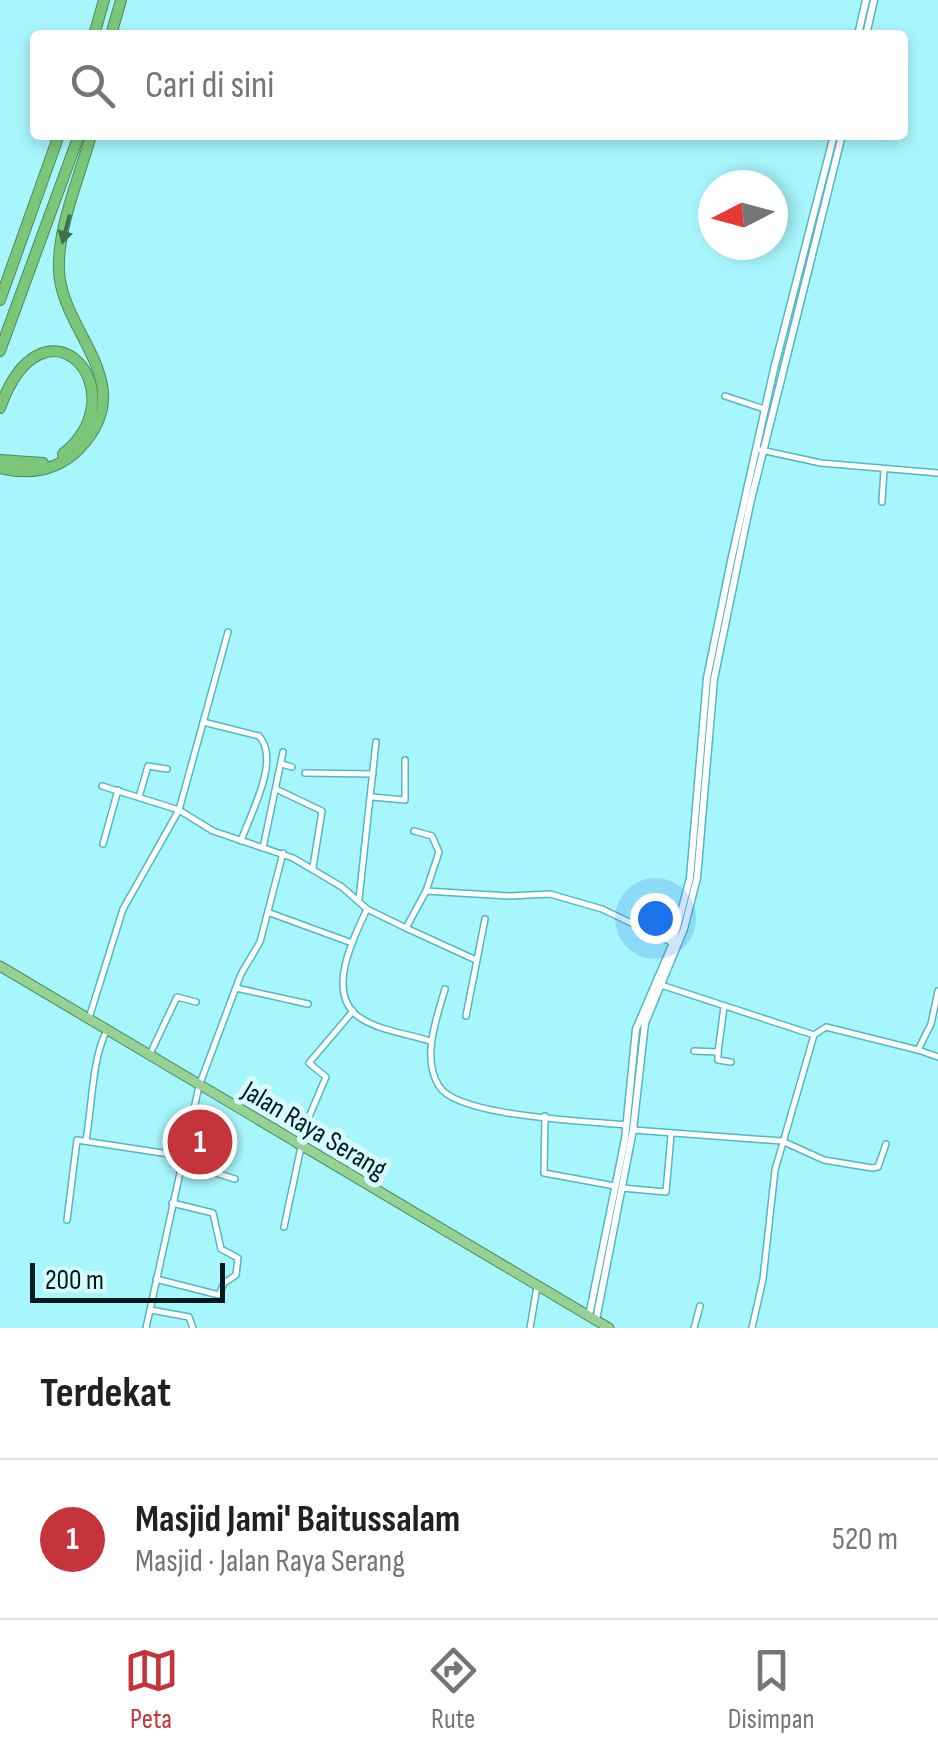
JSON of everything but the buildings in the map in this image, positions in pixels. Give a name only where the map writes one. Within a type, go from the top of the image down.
[{"type":"highway","points":[[96,30],[104,0]]},
{"type":"highway","points":[[113,30],[121,0]]},
{"type":"highway","points":[[0,277],[55,140]]},
{"type":"highway","points":[[0,300],[55,140]]},
{"type":"highway","points":[[0,351],[77,140]]},
{"type":"highway","points":[[0,468],[36,471],[70,458],[90,438],[100,412],[103,390],[97,360],[68,304],[59,270],[90,140]]},
{"type":"highway","points":[[0,408],[14,373],[28,359],[61,353],[77,360],[89,373],[90,412],[84,432],[67,452],[37,464],[0,460]]},
{"type":"highway","name":"Jalan Raya Serang","points":[[0,966],[609,1328]]},
{"type":"street","points":[[863,30],[866,0]]},
{"type":"street","points":[[864,30],[874,0]]},
{"type":"street","points":[[656,984],[684,929],[697,878],[714,679],[764,409],[833,140]]},
{"type":"street","points":[[592,1318],[631,1127],[638,1044],[673,943],[692,866],[707,678],[759,450],[841,140]]},
{"type":"street","points":[[724,396],[764,409]]},
{"type":"street","points":[[759,450],[821,463],[938,473]]},
{"type":"street","points":[[882,502],[884,469]]},
{"type":"street","points":[[88,1021],[129,895],[179,810],[228,632]]},
{"type":"street","points":[[203,722],[259,736],[266,746],[266,768],[241,841]]},
{"type":"street","points":[[359,899],[376,742]]},
{"type":"street","points":[[263,848],[283,752]]},
{"type":"street","points":[[372,798],[406,800],[405,760]]},
{"type":"street","points":[[282,764],[292,767]]},
{"type":"street","points":[[140,797],[148,766],[167,769]]},
{"type":"street","points":[[305,773],[373,774]]},
{"type":"street","points":[[102,786],[179,810],[241,841],[283,854],[313,868],[359,899],[367,909],[477,960]]},
{"type":"street","points":[[276,788],[322,811],[313,868]]},
{"type":"street","points":[[103,844],[118,790]]},
{"type":"street","points":[[406,928],[426,892],[439,852],[432,836],[414,831]]},
{"type":"street","points":[[146,1328],[200,1086],[236,988],[258,946],[283,854]]},
{"type":"street","points":[[426,892],[561,896],[602,908],[673,943]]},
{"type":"street","points":[[367,909],[344,972],[354,1011],[364,1020],[430,1040]]},
{"type":"street","points":[[269,912],[352,944]]},
{"type":"street","points":[[466,1016],[485,919]]},
{"type":"street","points":[[656,984],[814,1035]]},
{"type":"street","points":[[236,988],[308,1004]]},
{"type":"street","points":[[444,989],[430,1040],[437,1084],[446,1094],[474,1106],[672,1134],[782,1141],[824,1160],[872,1168],[878,1167],[886,1144]]},
{"type":"street","points":[[918,1050],[931,1024],[938,990]]},
{"type":"street","points":[[149,1056],[177,996],[196,1002]]},
{"type":"street","points":[[724,1007],[718,1060],[732,1062]]},
{"type":"street","points":[[284,1227],[299,1146],[326,1076],[309,1063],[354,1011]]},
{"type":"street","points":[[752,1328],[782,1141],[814,1035],[826,1027],[938,1057]]},
{"type":"street","points":[[86,1140],[98,1070],[96,1052],[107,1032]]},
{"type":"street","points":[[694,1050],[718,1052]]},
{"type":"street","points":[[545,1116],[544,1173],[619,1187],[666,1192],[672,1134]]},
{"type":"street","points":[[67,1220],[75,1142],[86,1140],[182,1159],[235,1179]]},
{"type":"street","points":[[156,1278],[218,1295],[236,1270],[238,1258],[221,1248],[212,1213],[172,1203]]},
{"type":"street","points":[[530,1328],[538,1287]]},
{"type":"street","points":[[694,1328],[700,1306]]},
{"type":"street","points":[[150,1310],[189,1317],[194,1328]]},
{"type":"place","name":"Masjid Jami' Baitussalam","points":[[200,1142]]}]
